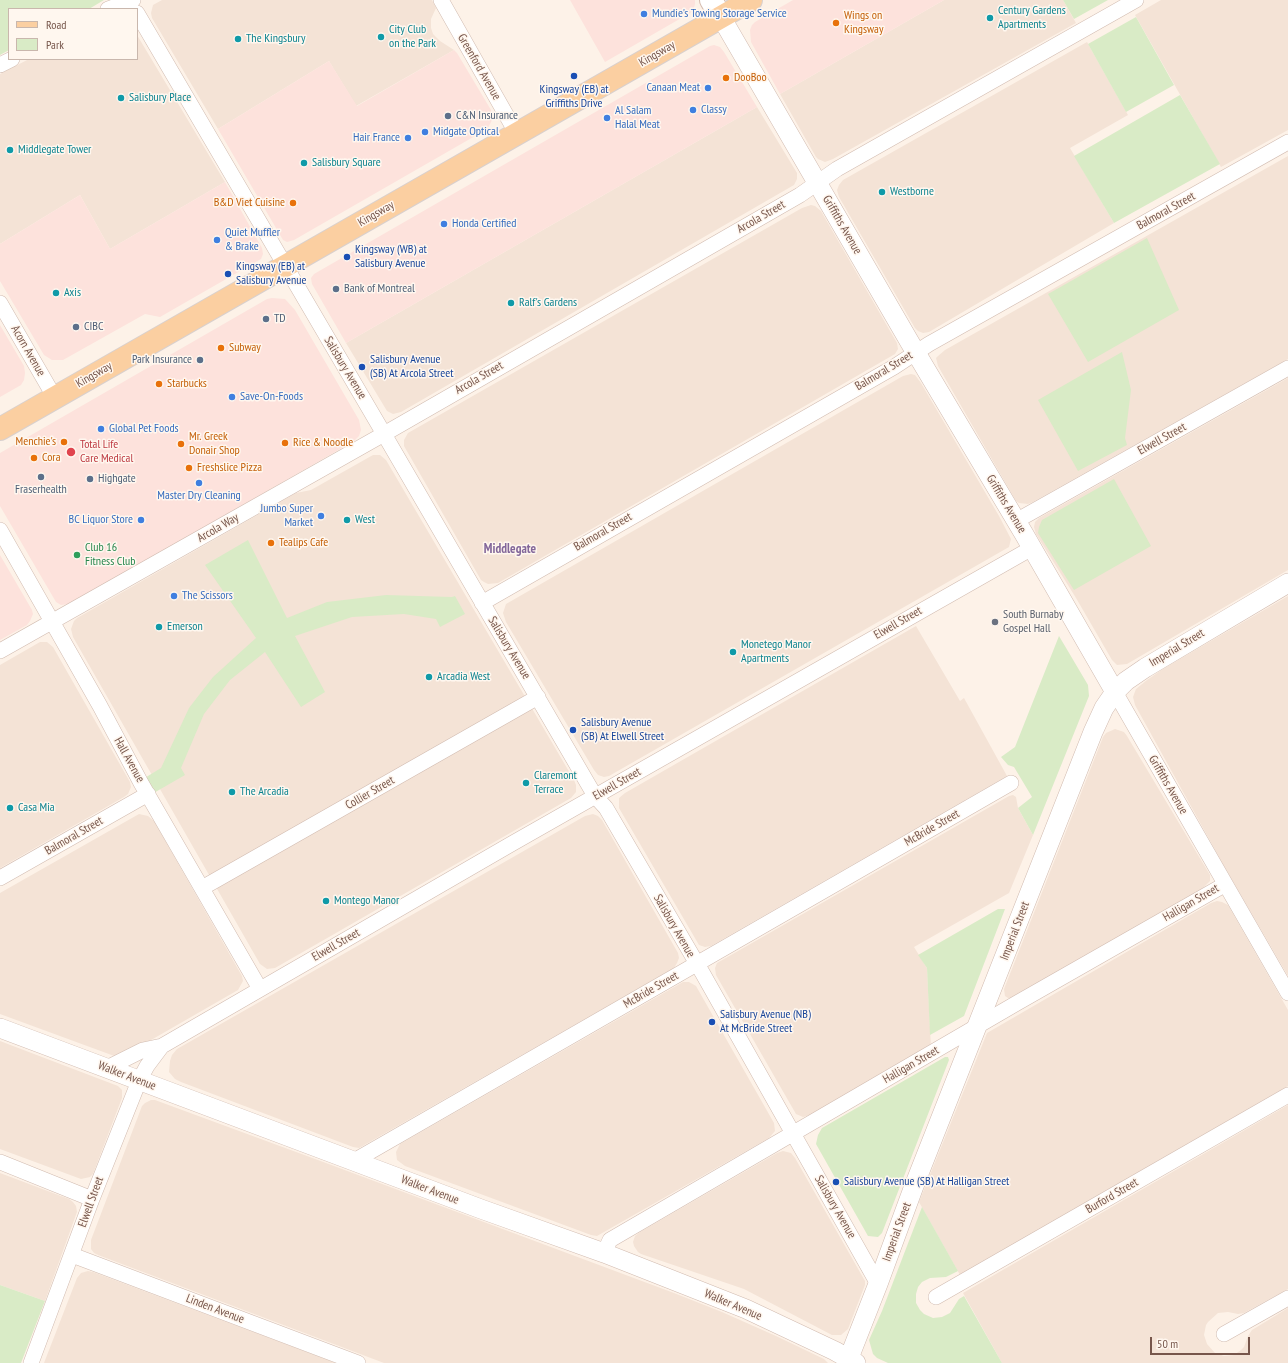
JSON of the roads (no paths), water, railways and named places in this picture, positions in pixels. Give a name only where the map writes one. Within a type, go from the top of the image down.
[{"type":"main road","name":"Kingsway","points":[[0,429],[518,134],[716,9],[751,0]]},
{"type":"street","name":"Greenford Avenue","points":[[441,0],[518,134]]},
{"type":"street","name":"Arcola Street","points":[[384,434],[800,195],[837,169],[1136,0]]},
{"type":"street","points":[[114,8],[133,5]]},
{"type":"street","name":"Griffiths Avenue","points":[[716,9],[1032,548],[1224,885],[1288,993]]},
{"type":"street","name":"Salisbury Avenue","points":[[138,14],[595,796],[606,808],[697,964],[878,1284]]},
{"type":"street","points":[[0,65],[10,60]]},
{"type":"street","name":"Balmoral Street","points":[[482,602],[894,367],[916,352],[1288,142]]},
{"type":"street","name":"Acorn Avenue","points":[[0,303],[55,398]]},
{"type":"street","name":"Elwell Street","points":[[1016,521],[1288,368]]},
{"type":"street","name":"Arcola Way","points":[[52,622],[384,434]]},
{"type":"street","name":"Hall Avenue","points":[[0,530],[148,794],[260,989]]},
{"type":"street","name":"Elwell Street","points":[[107,1068],[143,1050],[162,1046],[595,796],[1032,548]]},
{"type":"street","name":"Imperial Street","points":[[851,1361],[914,1186],[1093,732],[1104,708],[1115,692],[1126,681],[1156,660],[1288,583]]},
{"type":"street","points":[[0,651],[52,622]]},
{"type":"street","name":"Collier Street","points":[[202,888],[538,697]]},
{"type":"street","name":"McBride Street","points":[[354,1161],[1011,783]]},
{"type":"street","name":"Balmoral Street","points":[[0,878],[148,794]]},
{"type":"street","name":"Halligan Street","points":[[604,1253],[610,1240],[1224,885]]},
{"type":"street","name":"Walker Avenue","points":[[0,1028],[481,1209],[604,1253],[746,1309],[851,1361]]},
{"type":"street","name":"Elwell Street","points":[[31,1363],[92,1199],[139,1081],[147,1066],[162,1046]]},
{"type":"street","name":"Burford Street","points":[[936,1297],[1288,1095]]},
{"type":"street","points":[[0,1162],[92,1199]]},
{"type":"street","name":"Linden Avenue","points":[[72,1255],[358,1363]]},
{"type":"street","points":[[1224,1334],[1288,1298]]},
{"type":"place","name":"Mundie's Towing Storage Service","points":[[644,14]]},
{"type":"place","name":"Century Gardens Apartments","points":[[990,18]]},
{"type":"place","name":"Wings on Kingsway","points":[[836,23]]},
{"type":"place","name":"City Club on the Park","points":[[381,37]]},
{"type":"place","name":"The Kingsbury","points":[[238,39]]},
{"type":"place","name":"Kingsway (EB) at Griffiths Drive","points":[[574,76]]},
{"type":"place","name":"DooBoo","points":[[726,78]]},
{"type":"place","name":"Canaan Meat","points":[[708,88]]},
{"type":"place","name":"Salisbury Place","points":[[121,98]]},
{"type":"place","name":"Classy","points":[[693,110]]},
{"type":"place","name":"C&N Insurance","points":[[448,116]]},
{"type":"place","name":"Al Salam Halal Meat","points":[[607,118]]},
{"type":"place","name":"Midgate Optical","points":[[425,132]]},
{"type":"place","name":"Hair France","points":[[408,138]]},
{"type":"place","name":"Middlegate Tower","points":[[10,150]]},
{"type":"place","name":"Salisbury Square","points":[[304,163]]},
{"type":"place","name":"Westborne","points":[[882,192]]},
{"type":"place","name":"B&D Viet Cuisine","points":[[293,203]]},
{"type":"place","name":"Honda Certified","points":[[444,224]]},
{"type":"place","name":"Quiet Muffler & Brake","points":[[217,240]]},
{"type":"place","name":"Kingsway (WB) at Salisbury Avenue","points":[[347,257]]},
{"type":"place","name":"Kingsway (EB) at Salisbury Avenue","points":[[228,274]]},
{"type":"place","name":"Bank of Montreal","points":[[336,289]]},
{"type":"place","name":"Axis","points":[[56,293]]},
{"type":"place","name":"Ralf's Gardens","points":[[511,303]]},
{"type":"place","name":"TD","points":[[266,319]]},
{"type":"place","name":"CIBC","points":[[76,327]]},
{"type":"place","name":"Subway","points":[[221,348]]},
{"type":"place","name":"Park Insurance","points":[[200,360]]},
{"type":"place","name":"Salisbury Avenue (SB) At Arcola Street","points":[[362,367]]},
{"type":"place","name":"Starbucks","points":[[159,384]]},
{"type":"place","name":"Save-On-Foods","points":[[232,397]]},
{"type":"place","name":"Global Pet Foods","points":[[101,429]]},
{"type":"place","name":"Menchie's","points":[[64,442]]},
{"type":"place","name":"Rice & Noodle","points":[[285,443]]},
{"type":"place","name":"Mr. Greek Donair Shop","points":[[181,444]]},
{"type":"place","name":"Total Life Care Medical","points":[[71,452]]},
{"type":"place","name":"Cora","points":[[34,458]]},
{"type":"place","name":"Freshslice Pizza","points":[[189,468]]},
{"type":"place","name":"Fraserhealth","points":[[41,477]]},
{"type":"place","name":"Highgate","points":[[90,479]]},
{"type":"place","name":"Master Dry Cleaning","points":[[199,483]]},
{"type":"place","name":"Jumbo Super Market","points":[[321,516]]},
{"type":"place","name":"BC Liquor Store","points":[[141,520]]},
{"type":"place","name":"West","points":[[347,520]]},
{"type":"place","name":"Tealips Cafe","points":[[271,543]]},
{"type":"place","name":"Club 16 Fitness Club","points":[[77,555]]},
{"type":"place","name":"The Scissors","points":[[174,596]]},
{"type":"place","name":"South Burnaby Gospel Hall","points":[[995,622]]},
{"type":"place","name":"Emerson","points":[[159,627]]},
{"type":"place","name":"Monetego Manor Apartments","points":[[733,652]]},
{"type":"place","name":"Arcadia West","points":[[429,677]]},
{"type":"place","name":"Salisbury Avenue (SB) At Elwell Street","points":[[573,730]]},
{"type":"place","name":"Claremont Terrace","points":[[526,783]]},
{"type":"place","name":"The Arcadia","points":[[232,792]]},
{"type":"place","name":"Casa Mia","points":[[10,808]]},
{"type":"place","name":"Montego Manor","points":[[326,901]]},
{"type":"place","name":"Salisbury Avenue (NB) At McBride Street","points":[[712,1022]]},
{"type":"place","name":"Salisbury Avenue (SB) At Halligan Street","points":[[836,1182]]},
{"type":"district","name":"Middlegate","points":[[510,549]]}]
